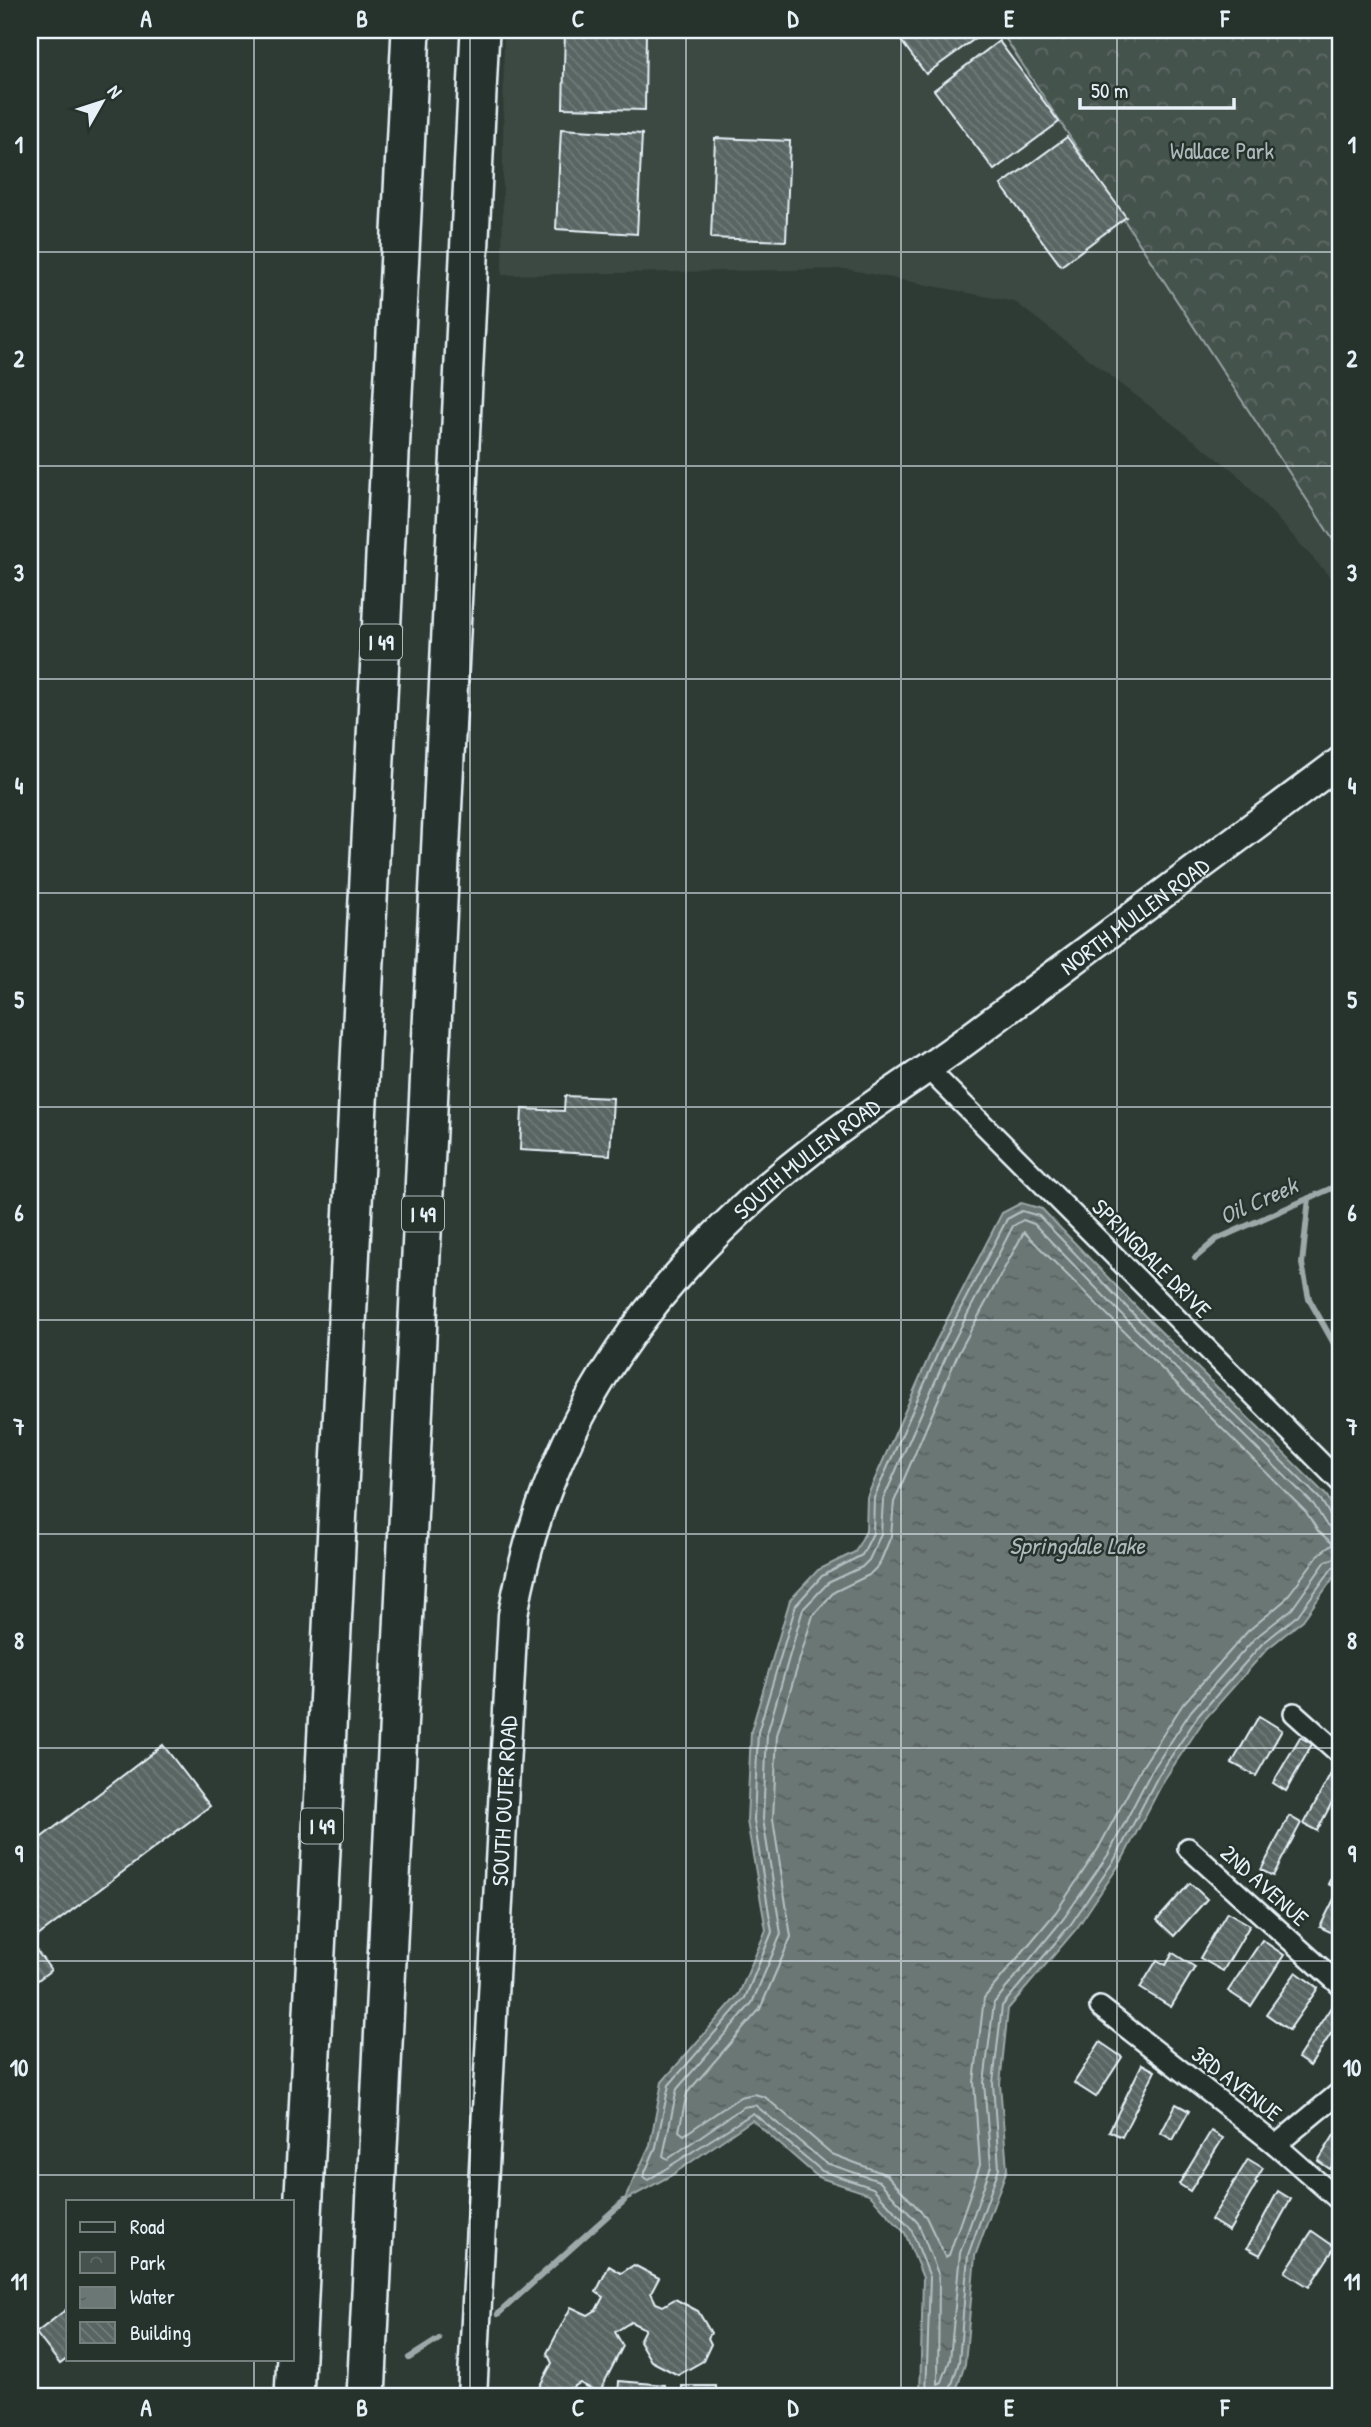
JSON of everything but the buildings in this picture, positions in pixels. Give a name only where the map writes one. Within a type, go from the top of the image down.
[{"type":"highway","name":"I 49","points":[[294,2397],[411,30]]},
{"type":"highway","name":"I 49","points":[[366,2397],[480,30]]},
{"type":"street","name":"NORTH MULLEN ROAD","points":[[928,1069],[1341,761]]},
{"type":"street","name":"SOUTH MULLEN ROAD","points":[[695,1256],[815,1147],[928,1069]]},
{"type":"street","name":"SPRINGDALE DRIVE","points":[[928,1069],[1341,1483]]},
{"type":"street","name":"SOUTH OUTER ROAD","points":[[472,2397],[513,1615],[518,1589],[547,1488],[574,1424],[602,1373],[635,1325],[695,1256]]},
{"type":"street","points":[[1294,1713],[1341,1755]]},
{"type":"street","name":"2ND AVENUE","points":[[1188,1848],[1341,1986]]},
{"type":"street","name":"3RD AVENUE","points":[[1100,2007],[1276,2145],[1341,2202]]},
{"type":"street","points":[[1276,2145],[1341,2091]]},
{"type":"shaded area","points":[[504,30],[1000,30],[1341,552],[1341,589],[1235,472],[1015,302],[846,269],[502,275]]},
{"type":"green space","name":"Wallace Park","points":[[1000,30],[1341,30],[1341,552]]},
{"type":"water","name":"Springdale Lake","points":[[1021,1203],[1042,1209],[1145,1316],[1327,1496],[1341,1523],[1341,1567],[1303,1620],[1267,1649],[1204,1720],[1164,1780],[1121,1862],[1077,1928],[1008,2009],[1000,2084],[1007,2169],[975,2256],[965,2364],[954,2397],[920,2397],[923,2278],[905,2233],[869,2194],[818,2177],[752,2120],[672,2175],[624,2201],[650,2145],[662,2082],[739,1994],[766,1930],[747,1821],[751,1731],[790,1600],[818,1570],[855,1552],[866,1531],[867,1497],[935,1343],[1002,1213]]},
{"type":"waterway","name":"Oil Creek","points":[[1195,1258],[1217,1239],[1341,1184]]},
{"type":"waterway","points":[[1309,1198],[1302,1264],[1309,1299],[1341,1356]]},
{"type":"waterway","points":[[498,2314],[624,2201]]},
{"type":"waterway","points":[[409,2358],[439,2339]]}]
